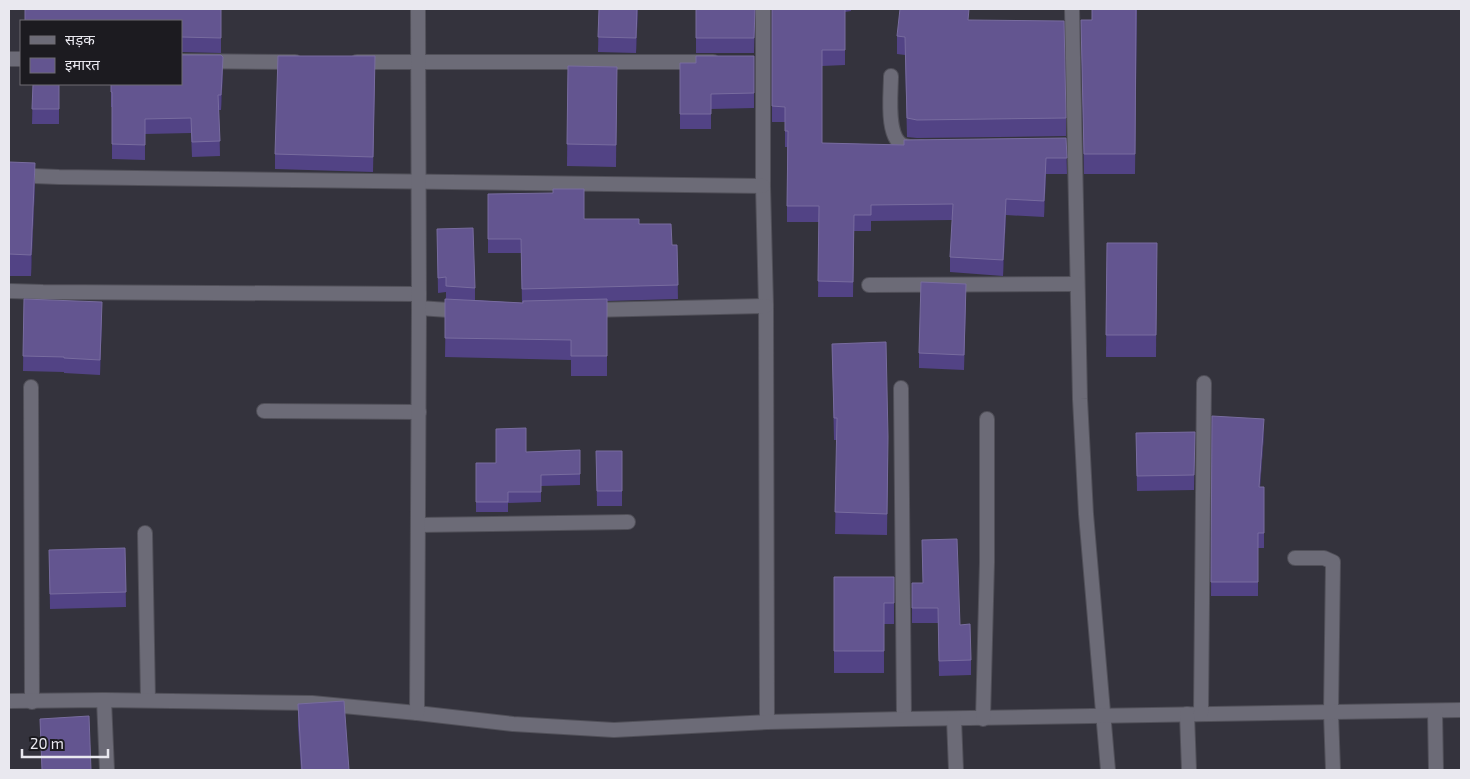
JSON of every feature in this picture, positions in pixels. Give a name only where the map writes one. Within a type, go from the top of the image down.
[{"type":"street","points":[[417,713],[420,63],[418,9]]},
{"type":"street","points":[[763,9],[758,62],[766,306],[767,722]]},
{"type":"street","points":[[1072,9],[1069,145],[1077,284],[1080,399],[1086,514],[1108,770]]},
{"type":"street","points":[[182,61],[306,62]]},
{"type":"street","points":[[344,62],[723,62]]},
{"type":"street","points":[[891,76],[892,130],[897,139],[904,146],[936,147]]},
{"type":"street","points":[[9,175],[763,186]]},
{"type":"street","points":[[869,286],[1077,284]]},
{"type":"street","points":[[9,290],[419,301],[472,311]]},
{"type":"street","points":[[578,310],[766,306]]},
{"type":"street","points":[[1189,770],[1194,714],[1204,383]]},
{"type":"street","points":[[31,387],[32,702]]},
{"type":"street","points":[[901,388],[904,718]]},
{"type":"street","points":[[264,411],[419,412]]},
{"type":"street","points":[[983,718],[987,562],[987,419]]},
{"type":"street","points":[[418,525],[628,522]]},
{"type":"street","points":[[145,533],[148,700]]},
{"type":"street","points":[[1295,558],[1324,558],[1333,562],[1331,713],[1333,770]]},
{"type":"street","points":[[104,700],[107,770]]},
{"type":"street","points":[[9,701],[148,700],[312,703],[513,724],[614,730],[767,722],[904,718],[954,719],[1461,710]]},
{"type":"street","points":[[1435,711],[1436,770]]},
{"type":"street","points":[[954,719],[956,770]]},
{"type":"building","points":[[25,9],[221,9],[221,38],[182,37],[182,20],[25,20]]},
{"type":"building","points":[[599,9],[637,9],[636,38],[598,37]]},
{"type":"building","points":[[696,9],[755,9],[754,38],[696,38]]},
{"type":"building","points":[[772,9],[845,9],[845,50],[822,50],[822,143],[904,145],[904,140],[1066,138],[1067,158],[1046,158],[1044,201],[1006,199],[1003,260],[950,257],[953,204],[871,205],[871,215],[854,215],[853,282],[818,281],[819,206],[787,206],[788,131],[785,131],[785,107],[772,106]]},
{"type":"building","points":[[900,9],[969,9],[968,20],[1064,21],[1066,118],[917,120],[907,118],[905,37],[897,36]]},
{"type":"building","points":[[1092,9],[1136,9],[1135,154],[1084,154],[1081,20],[1092,20]]},
{"type":"building","points":[[182,55],[221,55],[223,57],[221,95],[218,95],[220,141],[192,142],[191,118],[145,119],[145,145],[112,144],[111,85],[182,85]]},
{"type":"building","points":[[278,56],[375,56],[373,157],[275,154]]},
{"type":"building","points":[[696,56],[754,56],[754,93],[711,94],[711,114],[680,114],[680,63],[696,63]]},
{"type":"building","points":[[568,66],[617,67],[616,145],[567,144]]},
{"type":"building","points":[[33,85],[59,85],[59,109],[32,109]]},
{"type":"building","points":[[9,162],[35,163],[31,255],[9,254]]},
{"type":"building","points":[[553,189],[584,189],[584,219],[639,219],[639,224],[671,224],[672,245],[677,245],[678,285],[522,289],[521,239],[488,239],[488,194],[553,193]]},
{"type":"building","points":[[473,228],[475,288],[446,286],[446,277],[438,278],[437,229]]},
{"type":"building","points":[[1107,243],[1157,243],[1156,335],[1106,335]]},
{"type":"building","points":[[921,282],[966,284],[964,355],[919,353]]},
{"type":"building","points":[[24,299],[102,302],[100,360],[23,356]]},
{"type":"building","points":[[445,299],[523,303],[523,301],[607,299],[607,356],[571,356],[571,340],[445,338]]},
{"type":"building","points":[[886,342],[887,514],[835,512],[837,418],[834,418],[832,344]]},
{"type":"building","points":[[1212,416],[1264,419],[1259,487],[1264,487],[1264,533],[1258,533],[1258,582],[1211,582]]},
{"type":"building","points":[[526,428],[526,452],[580,450],[580,474],[541,475],[541,492],[508,492],[508,502],[476,502],[476,463],[496,463],[496,429]]},
{"type":"building","points":[[1195,432],[1194,475],[1137,476],[1136,433]]},
{"type":"building","points":[[596,451],[622,451],[622,491],[597,491]]},
{"type":"building","points":[[957,539],[960,625],[970,624],[971,660],[939,661],[938,608],[912,608],[912,583],[923,583],[922,540]]},
{"type":"building","points":[[125,548],[126,592],[50,594],[49,550]]},
{"type":"building","points":[[834,577],[894,577],[894,603],[884,603],[884,651],[834,651]]},
{"type":"building","points":[[344,701],[349,770],[302,770],[298,704]]},
{"type":"building","points":[[89,716],[91,770],[42,770],[40,719]]}]
